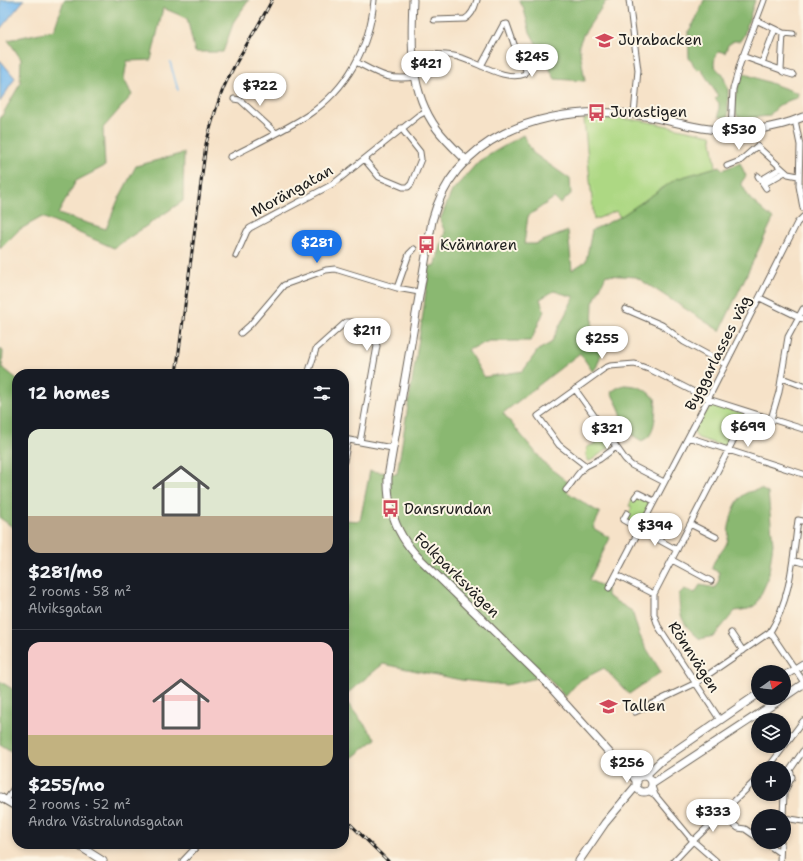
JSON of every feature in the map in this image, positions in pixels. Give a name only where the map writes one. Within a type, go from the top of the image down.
[{"type":"main road","points":[[413,0],[411,55],[414,77],[419,93],[437,129],[467,161]]},
{"type":"main road","name":"Folkparksvägen","points":[[644,786],[616,760],[544,679],[409,547],[396,526],[389,504],[388,477],[419,292],[435,210],[446,186],[457,170],[477,150],[489,141],[512,128],[531,122],[564,115],[603,112],[634,114],[704,128],[731,130],[769,126],[803,117]]},
{"type":"main road","points":[[791,672],[803,664]]},
{"type":"main road","points":[[791,692],[803,684]]},
{"type":"main road","points":[[644,786],[639,778],[644,776],[662,760],[751,699]]},
{"type":"main road","points":[[579,861],[612,814],[644,786],[772,705]]},
{"type":"main road","name":"Folkparksvägen","points":[[628,770],[644,776]]},
{"type":"main road","points":[[644,776],[650,779],[644,786]]},
{"type":"main road","points":[[3,799],[12,804]]},
{"type":"main road","points":[[84,849],[103,861]]},
{"type":"street","points":[[230,158],[308,115],[330,97],[349,76],[356,62],[367,37],[372,19],[374,0]]},
{"type":"street","points":[[434,20],[468,18],[477,0]]},
{"type":"street","points":[[629,0],[638,70],[634,114]]},
{"type":"street","points":[[731,130],[733,89],[742,56],[764,0]]},
{"type":"street","points":[[756,20],[783,33],[793,34]]},
{"type":"street","points":[[411,55],[438,54],[455,56],[488,70],[517,75],[525,74],[526,70],[515,47],[507,24],[502,25],[481,66]]},
{"type":"street","points":[[762,63],[775,29]]},
{"type":"street","points":[[781,70],[783,33]]},
{"type":"street","points":[[742,56],[793,75]]},
{"type":"street","points":[[356,62],[380,75],[389,78],[414,77]]},
{"type":"street","points":[[234,98],[240,100],[276,133]]},
{"type":"street","name":"Morängatan","points":[[236,256],[247,231],[250,228],[332,184],[401,128],[427,111]]},
{"type":"street","points":[[795,120],[799,138],[801,161],[798,176],[803,208]]},
{"type":"street","points":[[364,159],[379,177],[403,187],[408,187],[411,184],[421,159],[420,152],[401,128]]},
{"type":"street","points":[[727,166],[740,161],[758,146],[788,174],[798,176]]},
{"type":"street","points":[[762,182],[783,170]]},
{"type":"street","name":"Byggarlasses väg","points":[[609,588],[708,399],[797,223],[803,217]]},
{"type":"street","points":[[397,288],[409,254],[414,249]]},
{"type":"street","points":[[241,333],[250,325],[284,285],[326,270],[335,269],[397,288],[419,292]]},
{"type":"street","points":[[760,298],[801,318]]},
{"type":"street","points":[[625,309],[662,325],[684,342],[726,364]]},
{"type":"street","points":[[771,419],[782,378],[788,337],[801,318],[803,309]]},
{"type":"street","points":[[310,369],[316,349],[346,322],[353,322],[375,341],[377,346],[360,442]]},
{"type":"street","points":[[586,466],[559,445],[538,416],[605,368],[610,366],[636,364],[708,399],[803,429]]},
{"type":"street","points":[[782,378],[803,386]]},
{"type":"street","points":[[575,389],[616,447],[631,465],[664,482]]},
{"type":"street","name":"Rönnvägen","points":[[720,720],[658,626],[654,614],[654,594],[748,412]]},
{"type":"street","points":[[688,437],[803,474]]},
{"type":"street","points":[[349,440],[392,448]]},
{"type":"street","points":[[566,490],[573,482],[575,477],[586,466],[600,459],[616,447]]},
{"type":"street","points":[[635,497],[638,493],[654,502]]},
{"type":"street","points":[[627,512],[623,520],[678,550]]},
{"type":"street","points":[[635,712],[696,683],[770,632],[776,622],[790,580],[800,520]]},
{"type":"street","points":[[690,524],[716,537]]},
{"type":"street","points":[[672,560],[711,580]]},
{"type":"street","points":[[793,560],[803,563]]},
{"type":"street","points":[[617,575],[654,594]]},
{"type":"street","points":[[770,632],[803,681]]},
{"type":"street","points":[[731,633],[743,651]]},
{"type":"street","points":[[773,761],[803,721]]},
{"type":"street","points":[[791,769],[803,751]]},
{"type":"street","points":[[674,861],[751,785]]},
{"type":"street","name":"Folkparksvägen","points":[[644,786],[655,795],[693,841],[716,861]]},
{"type":"street","points":[[3,799],[12,789]]},
{"type":"street","points":[[721,814],[738,828],[751,834]]},
{"type":"street","points":[[791,818],[803,821]]},
{"type":"street","points":[[183,861],[194,849]]},
{"type":"street","points":[[774,849],[780,853]]},
{"type":"street","points":[[780,849],[780,861]]},
{"type":"green space","points":[[64,0],[249,0],[234,21],[223,52],[195,52],[187,18],[163,8],[151,60],[127,61],[124,79],[132,95],[103,128],[105,166],[76,181],[58,214],[106,229],[118,200],[136,166],[184,153],[183,201],[114,248],[42,217],[19,230],[0,249],[0,119],[20,84],[21,59],[8,40],[54,30]]},
{"type":"green space","points":[[519,0],[615,0],[606,1],[583,35],[579,45],[585,81],[555,79],[530,32],[523,6],[520,4]]},
{"type":"green space","points":[[704,0],[755,0],[744,35],[740,41],[734,41],[728,45],[725,53],[719,51],[715,57],[714,64],[723,75],[728,90],[728,117],[719,117],[719,103],[715,99],[718,96],[701,69],[697,70],[689,58],[688,32],[695,21]]},
{"type":"green space","points":[[742,73],[798,93],[797,98],[782,104],[769,116],[748,118],[737,116],[735,111],[735,100]]},
{"type":"green space","points":[[618,118],[644,121],[711,135],[716,167],[676,179],[620,217],[616,211],[594,220],[584,119]]},
{"type":"green space","points":[[523,135],[533,153],[570,179],[571,194],[560,204],[554,198],[528,216],[524,244],[535,244],[568,231],[572,270],[586,261],[592,230],[620,217],[676,179],[720,166],[722,170],[740,163],[746,176],[741,183],[750,199],[773,219],[720,331],[636,277],[606,275],[593,303],[592,328],[607,337],[597,366],[593,372],[580,353],[503,413],[546,465],[569,483],[567,492],[600,513],[593,528],[610,538],[589,580],[607,588],[607,596],[632,611],[639,634],[661,672],[629,694],[604,668],[579,681],[565,697],[544,673],[533,679],[506,685],[461,680],[383,664],[349,692],[349,520],[360,521],[370,471],[397,474],[423,314],[429,266],[435,266],[445,232],[440,220],[452,191],[479,161]],"holes":[[[554,291],[574,297],[551,343],[538,350],[523,371],[484,377],[468,350],[489,341],[531,341],[544,311],[540,299]]]},
{"type":"green space","points":[[0,348],[3,351],[2,367],[12,375],[12,526],[0,518]]},
{"type":"green space","points":[[624,385],[641,388],[655,398],[656,412],[652,432],[642,441],[632,435],[622,422],[622,416],[611,392]]},
{"type":"green space","points":[[712,402],[743,413],[742,418],[727,446],[698,438],[694,433],[694,429],[708,404]]},
{"type":"green space","points":[[605,437],[611,444],[610,447],[588,461],[586,456],[587,447]]},
{"type":"green space","points":[[761,489],[768,493],[773,544],[768,579],[756,605],[748,609],[735,611],[714,636],[700,639],[683,620],[680,609],[679,594],[684,589],[695,593],[700,585],[715,588],[719,580],[719,572],[712,569],[714,561],[726,544],[730,522],[737,502],[744,494]]},
{"type":"green space","points":[[639,496],[649,501],[649,505],[639,524],[636,524],[626,519],[632,507],[629,506],[633,498],[637,499]]},
{"type":"green space","points":[[0,681],[12,689],[12,752],[0,744]]},
{"type":"green space","points":[[349,705],[376,739],[349,760]]},
{"type":"water","points":[[0,0],[24,0],[0,29]]},
{"type":"water","points":[[0,60],[15,78],[0,102]]},
{"type":"waterway","points":[[170,62],[178,90]]},
{"type":"railway","points":[[177,369],[206,144],[216,108],[224,87],[272,0]]},
{"type":"railway","points":[[349,823],[388,861]]},
{"type":"place","name":"Jurabacken","points":[[605,40]]},
{"type":"place","name":"Jurastigen","points":[[597,112]]},
{"type":"place","name":"Kvännaren","points":[[427,245]]},
{"type":"place","name":"Dansrundan","points":[[391,509]]},
{"type":"place","name":"Tallen","points":[[609,706]]}]
